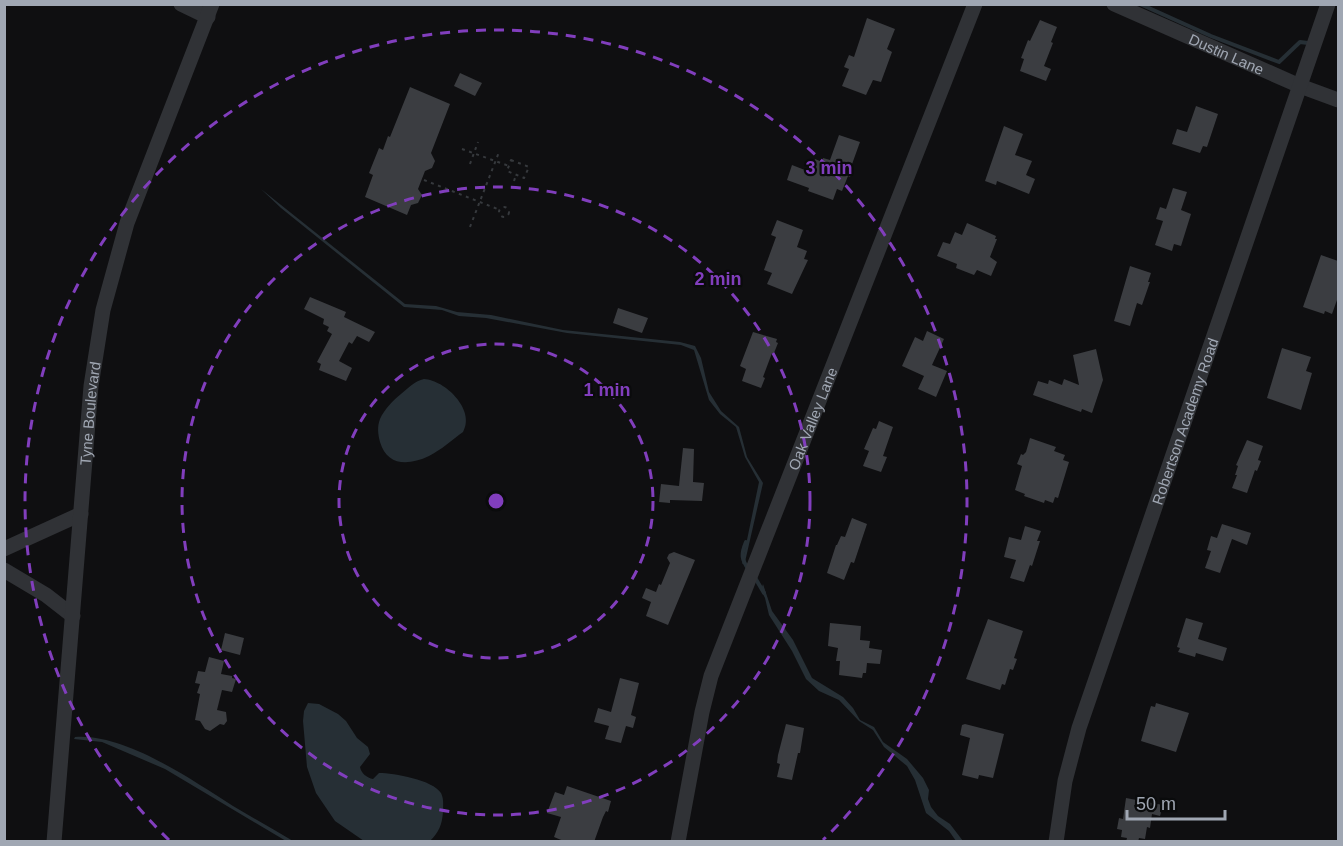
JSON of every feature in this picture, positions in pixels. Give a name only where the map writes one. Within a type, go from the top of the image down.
[{"type":"street","points":[[181,4],[210,11]]},
{"type":"street","name":"Oak Valley Lane","points":[[678,842],[702,711],[711,676],[975,4]]},
{"type":"street","name":"Dustin Lane","points":[[1114,4],[1300,86],[1338,100]]},
{"type":"street","name":"Robertson Academy Road","points":[[1056,842],[1065,781],[1079,728],[1328,4]]},
{"type":"street","name":"Tyne Boulevard","points":[[54,842],[91,386],[110,281],[142,181],[210,11]]},
{"type":"street","points":[[4,549],[81,514]]},
{"type":"street","points":[[4,570],[46,595],[73,616]]},
{"type":"path","points":[[470,164],[478,142]]},
{"type":"path","points":[[462,149],[509,166]]},
{"type":"path","points":[[470,227],[499,152]]},
{"type":"path","points":[[520,164],[522,159]]},
{"type":"path","points":[[511,160],[520,164],[529,167],[524,178],[507,171],[511,160]]},
{"type":"path","points":[[514,181],[516,175]]},
{"type":"path","points":[[424,180],[500,210]]},
{"type":"shaded area","points":[[261,189],[405,304],[436,306],[457,312],[491,315],[563,330],[680,342],[695,346],[701,358],[709,392],[721,411],[739,427],[747,457],[763,483],[745,562],[742,564],[759,482],[745,457],[736,427],[720,414],[709,400],[694,350],[681,345],[567,333],[486,318],[459,316],[442,310],[404,307],[281,208]]},
{"type":"shaded area","points":[[424,379],[449,390],[462,406],[466,423],[463,432],[433,454],[421,459],[406,462],[393,460],[383,450],[380,442],[379,422],[395,399],[412,385]]},
{"type":"shaded area","points":[[763,584],[772,611],[793,640],[812,678],[843,697],[860,720],[874,727],[883,742],[907,759],[923,778],[929,790],[928,799],[931,807],[938,816],[950,824],[963,841],[956,841],[949,831],[926,813],[915,780],[907,766],[884,747],[873,730],[859,721],[839,700],[819,691],[806,679],[792,651],[769,615],[761,590]]},
{"type":"shaded area","points":[[308,703],[319,704],[338,714],[346,721],[357,738],[368,747],[370,754],[360,767],[367,776],[373,779],[379,773],[394,774],[422,781],[437,788],[443,798],[442,821],[430,841],[364,841],[335,821],[316,793],[307,767],[303,721]]},
{"type":"shaded area","points":[[75,737],[115,742],[157,760],[293,841],[286,841],[165,769],[102,742],[74,739]]},
{"type":"building","points":[[867,18],[895,29],[887,49],[892,52],[881,82],[873,80],[866,95],[842,86],[849,69],[844,67],[849,55],[854,57]]},
{"type":"building","points":[[1040,20],[1057,27],[1044,66],[1051,69],[1046,81],[1020,71],[1024,59],[1021,58],[1028,40],[1030,41]]},
{"type":"building","points":[[460,73],[482,83],[475,96],[454,86]]},
{"type":"building","points":[[410,87],[450,104],[431,153],[435,161],[432,168],[425,171],[418,189],[422,195],[418,203],[411,205],[407,215],[365,197],[373,175],[369,173],[379,148],[383,150],[388,136],[390,137]]},
{"type":"building","points":[[1196,106],[1218,114],[1207,147],[1203,146],[1200,153],[1172,144],[1177,129],[1187,132]]},
{"type":"building","points":[[1004,126],[1023,134],[1015,155],[1032,161],[1026,175],[1035,179],[1029,194],[997,181],[996,185],[985,181]]},
{"type":"building","points":[[839,135],[860,142],[850,177],[848,176],[842,191],[837,189],[833,200],[787,180],[792,165],[810,172],[815,159],[822,162],[823,158],[830,160]]},
{"type":"building","points":[[1173,188],[1187,192],[1181,210],[1191,214],[1181,246],[1174,244],[1172,251],[1155,245],[1163,221],[1156,219],[1160,207],[1166,209]]},
{"type":"building","points":[[777,220],[803,230],[797,247],[807,251],[804,259],[808,260],[792,294],[767,284],[772,273],[764,270],[776,237],[771,235]]},
{"type":"building","points":[[967,223],[996,236],[990,257],[997,262],[991,276],[977,270],[974,275],[956,268],[957,264],[937,256],[943,242],[950,244],[955,232],[962,235]]},
{"type":"building","points":[[1321,255],[1338,261],[1338,301],[1332,314],[1325,311],[1324,314],[1303,307]]},
{"type":"building","points":[[1130,266],[1151,273],[1142,305],[1137,303],[1130,326],[1114,321]]},
{"type":"building","points":[[310,297],[346,312],[344,317],[375,332],[369,342],[357,336],[352,344],[349,342],[339,361],[352,368],[346,381],[319,370],[321,364],[317,362],[332,334],[327,331],[329,327],[323,324],[324,319],[304,309]]},
{"type":"building","points":[[618,308],[648,318],[642,333],[613,323]]},
{"type":"building","points":[[927,331],[944,339],[932,365],[947,371],[936,397],[918,389],[924,376],[902,366],[915,337],[923,341]]},
{"type":"building","points":[[753,332],[777,339],[778,343],[772,353],[761,388],[742,381],[746,369],[740,366]]},
{"type":"building","points":[[1282,348],[1311,357],[1306,371],[1312,373],[1301,410],[1267,398]]},
{"type":"building","points":[[1096,349],[1103,380],[1092,413],[1082,409],[1081,412],[1033,395],[1038,381],[1048,384],[1049,380],[1062,385],[1064,379],[1079,385],[1073,355]]},
{"type":"building","points":[[879,421],[893,427],[883,456],[887,457],[881,472],[863,466],[869,451],[864,449],[873,428],[876,429]]},
{"type":"building","points":[[1030,438],[1056,447],[1054,451],[1065,455],[1063,460],[1069,462],[1058,498],[1055,497],[1053,503],[1045,500],[1044,503],[1015,490],[1022,466],[1017,464],[1021,454],[1026,452]]},
{"type":"building","points":[[1247,440],[1263,446],[1258,460],[1261,461],[1257,471],[1255,470],[1247,493],[1232,488],[1237,475],[1235,475],[1238,466],[1236,465]]},
{"type":"building","points":[[683,448],[694,449],[693,482],[704,483],[702,501],[659,502],[661,484],[679,486]]},
{"type":"building","points":[[852,518],[867,524],[854,563],[851,562],[844,580],[827,573],[836,545],[841,536],[845,537]]},
{"type":"building","points":[[1222,524],[1251,533],[1247,545],[1232,539],[1220,573],[1205,568],[1211,551],[1207,550],[1211,536],[1217,538]]},
{"type":"building","points":[[1025,526],[1041,531],[1032,566],[1030,565],[1024,582],[1010,578],[1016,560],[1004,557],[1009,537],[1021,540]]},
{"type":"building","points":[[674,552],[695,560],[668,625],[646,616],[651,602],[642,598],[646,588],[656,592],[659,584],[661,585],[670,563],[667,558]]},
{"type":"building","points":[[1186,618],[1203,623],[1198,639],[1227,648],[1223,661],[1196,653],[1195,657],[1178,652],[1180,648],[1177,647]]},
{"type":"building","points":[[988,619],[1023,631],[1014,658],[1017,659],[1013,670],[1010,669],[1005,685],[1002,684],[1000,690],[966,679]]},
{"type":"building","points":[[830,623],[861,626],[860,640],[870,641],[869,648],[882,650],[880,664],[867,663],[866,673],[863,673],[862,678],[839,675],[840,661],[836,661],[838,648],[828,646]]},
{"type":"building","points":[[225,633],[244,638],[240,655],[221,650]]},
{"type":"building","points":[[209,657],[224,661],[221,674],[236,679],[232,692],[222,690],[217,710],[226,712],[227,721],[224,725],[220,724],[210,731],[205,729],[200,721],[195,720],[200,684],[195,683],[198,671],[205,672]]},
{"type":"building","points":[[620,678],[639,683],[631,715],[636,717],[633,728],[626,726],[621,743],[605,739],[609,726],[594,722],[598,708],[611,712]]},
{"type":"building","points":[[1156,703],[1189,713],[1176,752],[1141,741],[1151,706],[1155,707]]},
{"type":"building","points":[[786,724],[804,728],[792,780],[777,777],[780,764],[777,763],[778,755]]},
{"type":"building","points":[[962,725],[1004,734],[993,778],[979,775],[978,779],[962,775],[970,738],[960,735]]},
{"type":"building","points":[[567,786],[611,801],[594,842],[566,842],[554,837],[561,817],[547,813],[555,792],[564,795]]},
{"type":"building","points":[[1126,798],[1163,805],[1160,816],[1152,814],[1150,828],[1147,827],[1145,839],[1139,838],[1138,842],[1126,842],[1127,838],[1121,837],[1122,830],[1117,829],[1119,818],[1123,819]]},
{"type":"waterway","points":[[1140,4],[1211,36],[1279,62],[1300,42],[1308,43]]},
{"type":"waterway","points":[[746,542],[743,556],[744,563],[749,570]]},
{"type":"waterway","points":[[754,576],[764,593]]}]
